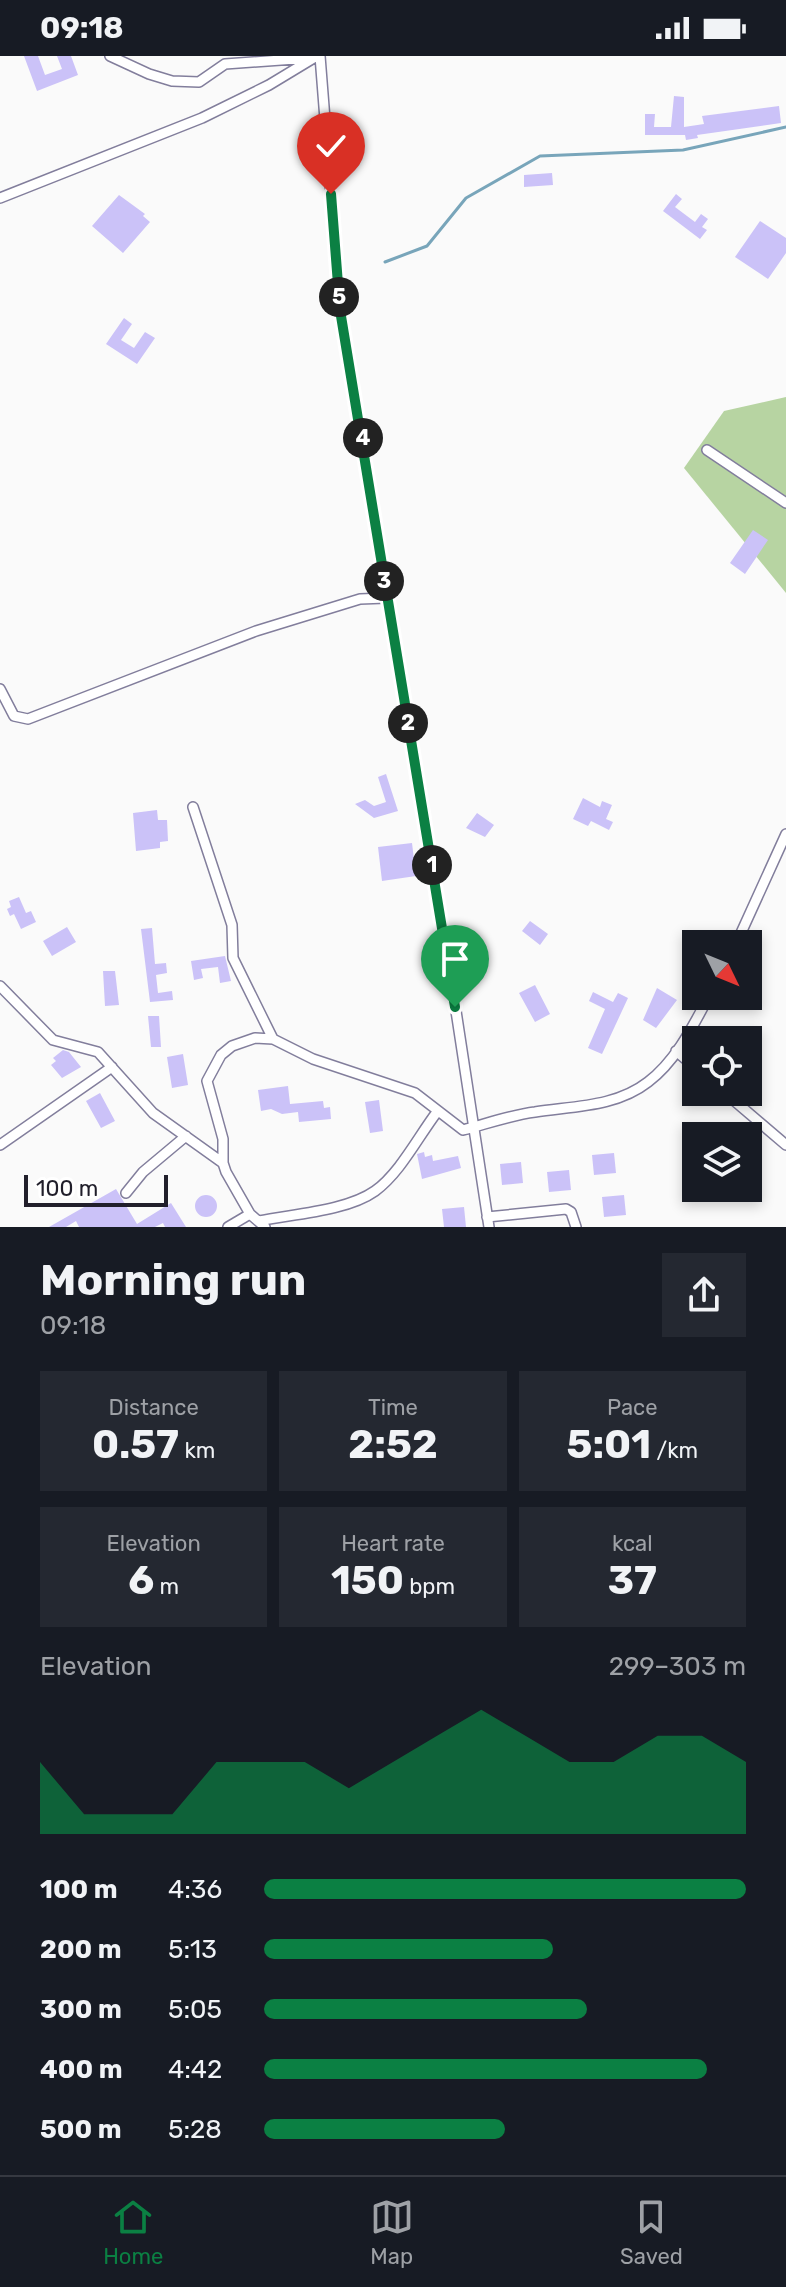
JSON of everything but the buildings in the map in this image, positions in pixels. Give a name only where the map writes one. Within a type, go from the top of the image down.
[{"type":"street","points":[[110,56],[160,78],[199,82],[225,64],[317,57]]},
{"type":"street","points":[[0,198],[202,118],[317,57]]},
{"type":"street","points":[[317,57],[340,310],[445,939],[488,1222],[566,1209],[571,1212],[576,1227]]},
{"type":"street","points":[[707,450],[786,503]]},
{"type":"street","points":[[0,689],[14,716],[28,719],[256,631],[360,599],[386,598]]},
{"type":"street","points":[[193,807],[232,925],[233,958],[273,1039]]},
{"type":"street","points":[[742,930],[786,834]]},
{"type":"street","points":[[0,986],[53,1040],[98,1052],[153,1113],[223,1163],[250,1214],[262,1224],[347,1204],[372,1194],[392,1173],[437,1112]]},
{"type":"street","points":[[223,1163],[223,1139],[207,1081],[221,1055],[232,1046],[255,1038],[273,1039],[313,1059],[415,1093],[458,1129],[531,1112],[598,1103],[629,1094],[649,1082],[676,1051],[701,1010]]},
{"type":"street","points":[[676,1051],[682,1056]]},
{"type":"street","points":[[0,1145],[112,1067]]},
{"type":"street","points":[[740,1106],[786,1145]]},
{"type":"street","points":[[126,1193],[143,1172],[186,1136]]},
{"type":"street","points":[[228,1227],[250,1214]]},
{"type":"green space","points":[[786,397],[786,593],[684,468],[724,411]]},
{"type":"waterway","points":[[385,262],[427,246],[466,198],[540,156],[683,150],[786,127]]},
{"type":"route","points":[[331,194],[340,310],[455,1007]]}]
